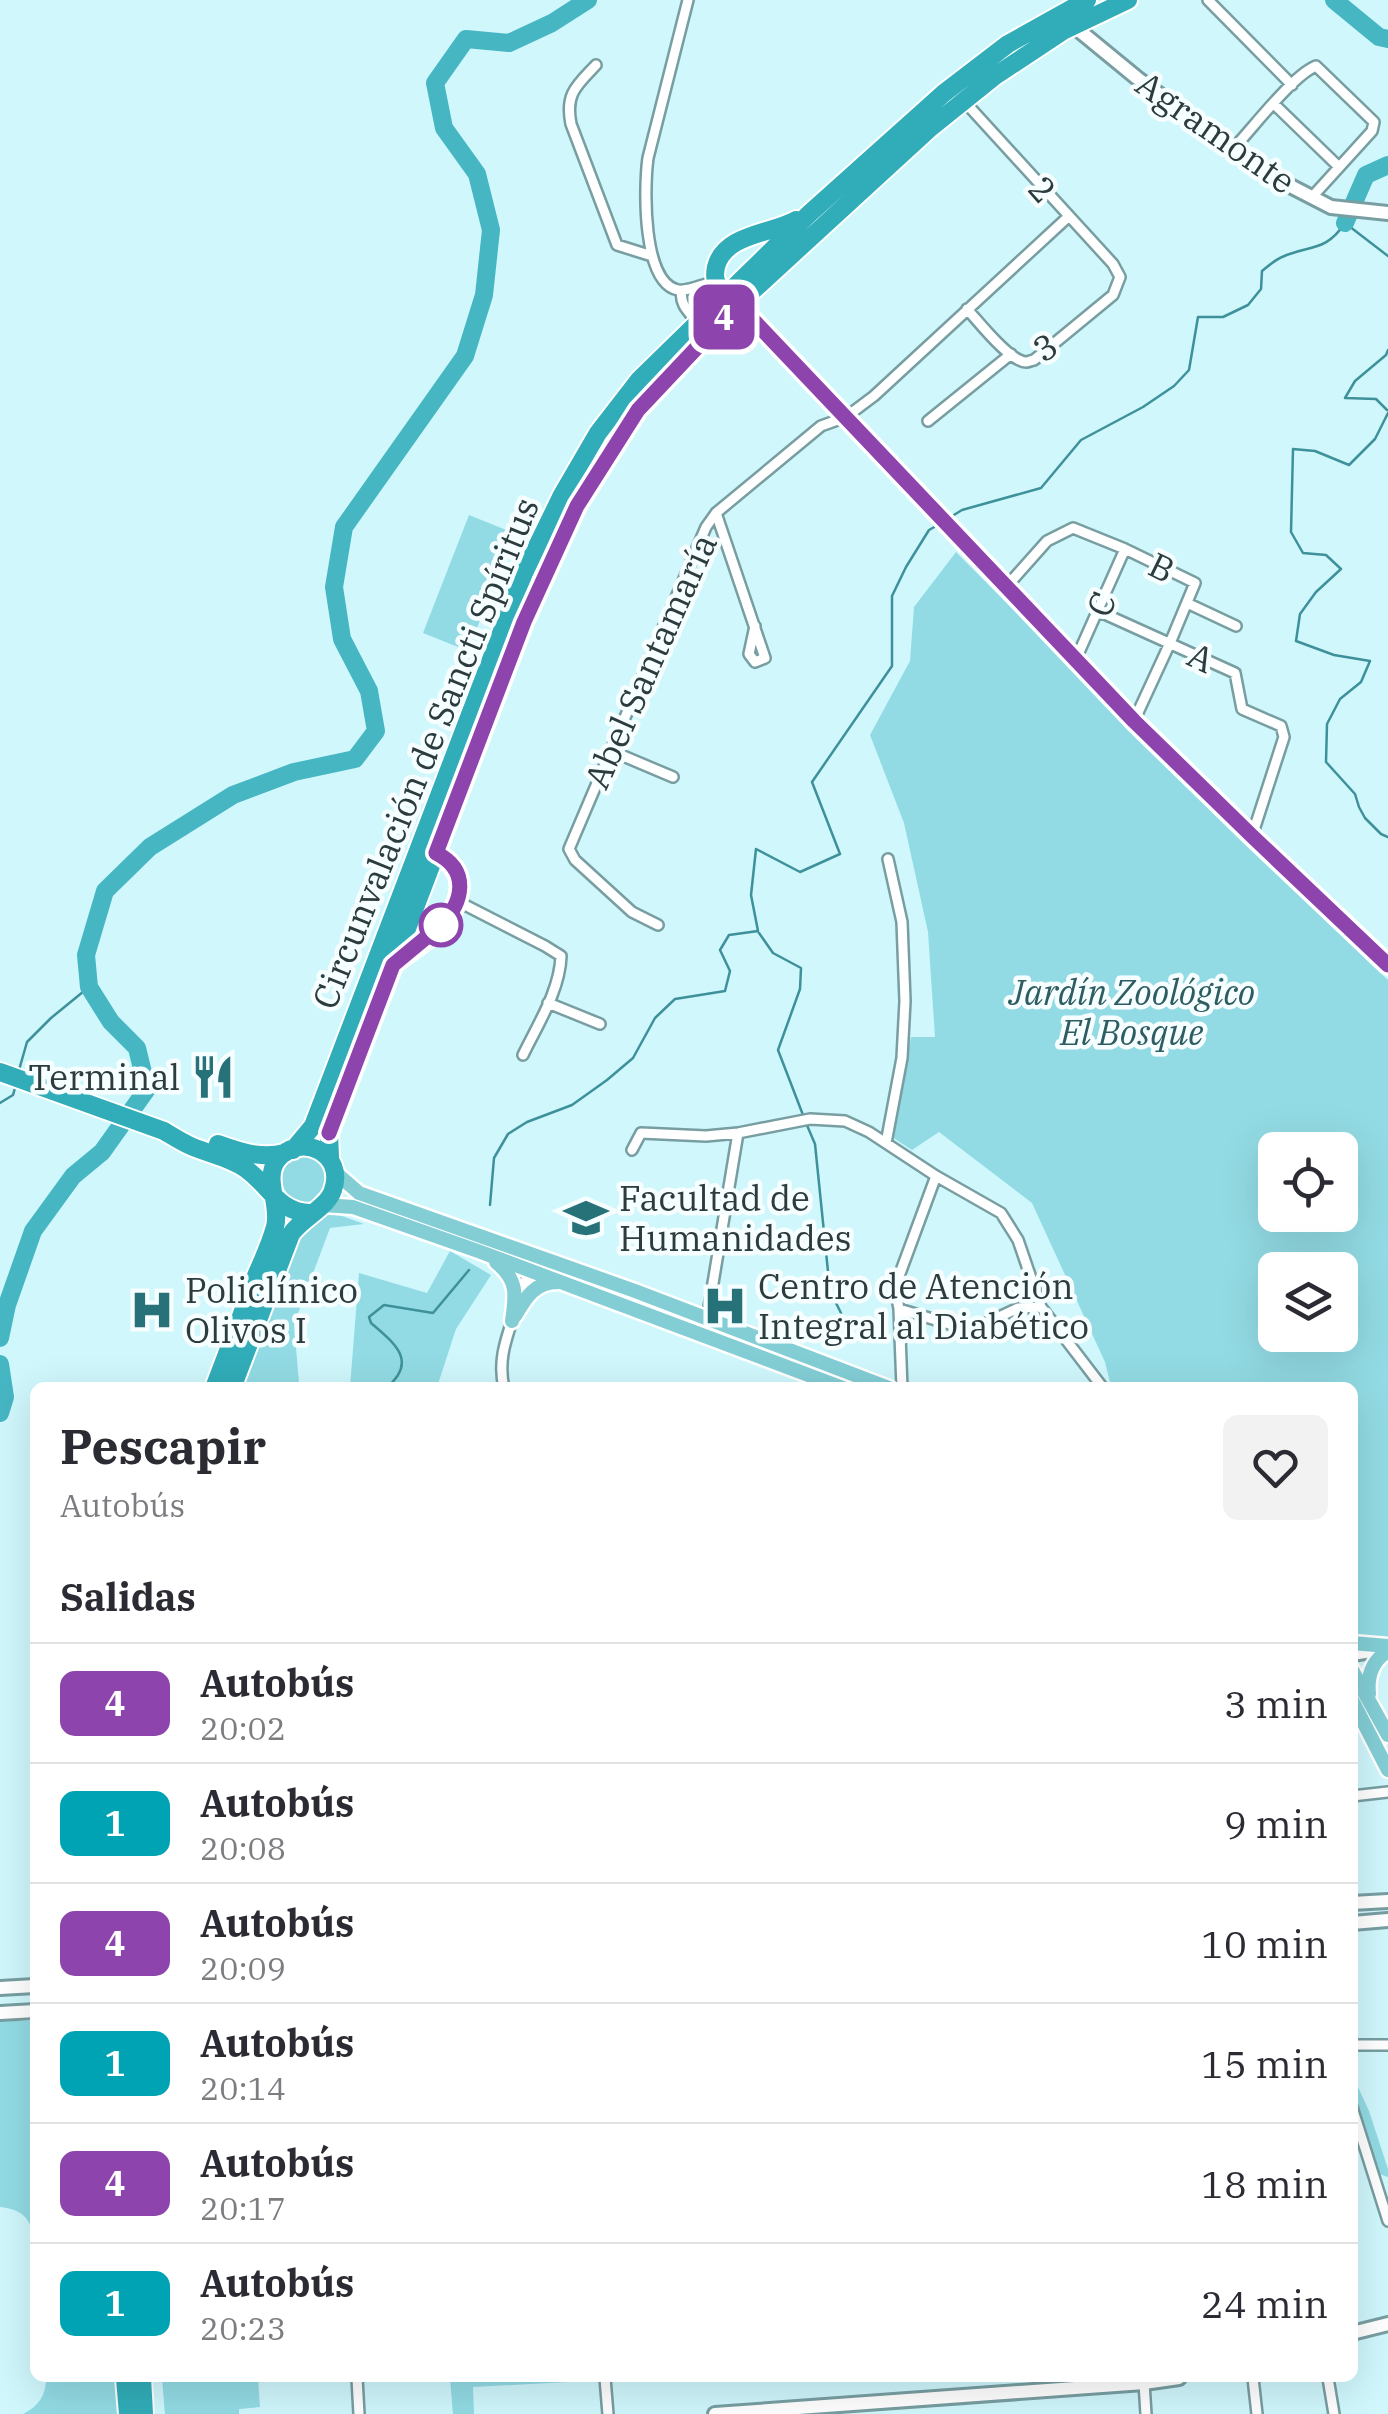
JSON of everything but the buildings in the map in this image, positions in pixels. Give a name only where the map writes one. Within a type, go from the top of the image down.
[{"type":"highway","name":"Circunvalación de Sancti Spíritus","points":[[333,1165],[329,1133],[354,1042],[427,850],[524,573],[598,433],[639,380],[697,322],[810,213],[944,93],[1008,44],[1087,0]]},
{"type":"highway","name":"Circunvalación de Sancti Spíritus","points":[[289,1151],[313,1126],[393,965],[427,850],[524,622],[577,506],[638,410],[727,293],[994,76],[1062,13],[1128,0]]},
{"type":"highway","points":[[727,293],[714,273],[722,251],[810,213]]},
{"type":"highway","points":[[393,965],[447,920],[461,885],[458,872],[447,859],[427,850]]},
{"type":"highway","points":[[0,1072],[164,1131],[240,1165],[290,1210],[316,1209]]},
{"type":"highway","points":[[164,1131],[191,1135],[246,1154],[272,1156],[308,1146],[333,1165],[333,1191],[290,1234],[234,1382]]},
{"type":"highway","points":[[216,1382],[276,1224],[272,1170],[289,1151]]},
{"type":"highway","points":[[125,2382],[128,2414]]},
{"type":"highway","points":[[142,2382],[144,2414]]},
{"type":"main road","points":[[333,1165],[360,1193],[532,1262],[707,1319],[872,1382]]},
{"type":"main road","points":[[316,1209],[354,1207],[478,1251],[532,1262],[565,1282],[827,1382]]},
{"type":"main road","points":[[478,1251],[506,1270],[514,1284],[512,1320]]},
{"type":"main road","points":[[512,1320],[530,1292],[540,1285],[565,1282]]},
{"type":"main road","points":[[1358,1644],[1388,1648]]},
{"type":"main road","points":[[1370,1700],[1369,1675],[1388,1648]]},
{"type":"main road","points":[[1358,1680],[1388,1734]]},
{"type":"main road","points":[[1358,1712],[1388,1770]]},
{"type":"street","points":[[688,0],[646,173],[652,256],[665,284],[682,291],[702,284],[727,293],[1134,721],[1388,964]]},
{"type":"street","points":[[1208,0],[1292,84]]},
{"type":"street","name":"Agramonte","points":[[1062,13],[1121,66],[1269,176],[1331,207],[1388,214]]},
{"type":"street","points":[[596,65],[576,86],[568,106],[571,124],[617,245],[652,256]]},
{"type":"street","points":[[1233,149],[1292,84],[1310,66],[1316,66],[1374,122],[1372,131],[1312,197]]},
{"type":"street","name":"2","points":[[964,101],[1113,264],[1120,277]]},
{"type":"street","points":[[1274,104],[1339,167]]},
{"type":"street","name":"Abel Santamaría","points":[[658,925],[632,912],[575,860],[569,849],[706,527],[716,513],[821,426],[846,418],[874,396],[1068,217]]},
{"type":"street","name":"3","points":[[967,309],[1011,354],[1027,362],[1113,295],[1120,277]]},
{"type":"street","points":[[682,291],[680,298],[697,322]]},
{"type":"street","points":[[928,420],[1011,354]]},
{"type":"street","points":[[716,513],[754,626]]},
{"type":"street","name":"B","points":[[1007,586],[1047,540],[1073,528],[1195,583],[1134,721]]},
{"type":"street","name":"C","points":[[1076,658],[1125,549]]},
{"type":"street","points":[[1187,604],[1236,626]]},
{"type":"street","name":"A","points":[[1098,611],[1234,673],[1242,709],[1281,726],[1284,736],[1252,836]]},
{"type":"street","points":[[610,750],[672,777]]},
{"type":"street","points":[[886,1143],[902,1058],[905,1001],[902,922],[888,859]]},
{"type":"street","points":[[456,901],[561,956],[548,1003],[523,1055]]},
{"type":"street","points":[[548,1003],[600,1024]]},
{"type":"street","points":[[632,1150],[641,1132],[706,1136],[810,1120],[845,1122],[1001,1213],[1018,1240],[1041,1306],[1098,1382]]},
{"type":"street","points":[[707,1319],[738,1133]]},
{"type":"street","points":[[902,1382],[895,1287],[936,1176]]},
{"type":"street","points":[[503,1382],[501,1352],[532,1262]]},
{"type":"street","points":[[898,1309],[966,1329],[1018,1308],[1041,1306]]},
{"type":"street","points":[[1358,1653],[1388,1648]]},
{"type":"street","points":[[1358,1795],[1388,1792]]},
{"type":"street","points":[[1358,1903],[1388,1901]]},
{"type":"street","points":[[1358,1922],[1388,1920]]},
{"type":"street","points":[[0,1988],[30,1986]]},
{"type":"street","points":[[0,2013],[30,2011]]},
{"type":"street","points":[[1358,2044],[1388,2045]]},
{"type":"street","points":[[1358,2051],[1367,2044]]},
{"type":"street","points":[[1358,2126],[1388,2221]]},
{"type":"street","points":[[1358,2332],[1388,2324]]},
{"type":"street","points":[[357,2382],[360,2414]]},
{"type":"street","points":[[606,2382],[608,2414]]},
{"type":"street","points":[[715,2414],[1119,2382]]},
{"type":"street","points":[[1144,2382],[1146,2414]]},
{"type":"street","points":[[1253,2382],[1257,2414]]},
{"type":"street","points":[[1329,2382],[1334,2414]]},
{"type":"green space","points":[[469,515],[514,533],[468,651],[423,633]]},
{"type":"green space","name":"Jardín Zoológico El Bosque","points":[[956,552],[1259,857],[1388,980],[1388,1637],[1358,1634],[1358,1382],[1110,1382],[1105,1362],[1032,1203],[939,1132],[912,1150],[892,1137],[911,1037],[935,1037],[928,932],[904,823],[870,735],[910,661],[914,607]]},
{"type":"green space","points":[[305,1156],[321,1163],[328,1179],[321,1195],[305,1202],[289,1195],[282,1179],[289,1163]]},
{"type":"green space","points":[[334,1213],[364,1224],[330,1228],[294,1324],[299,1382],[246,1382],[301,1232],[322,1215]]},
{"type":"green space","points":[[450,1251],[491,1275],[456,1329],[439,1382],[350,1382],[359,1273],[427,1293]]},
{"type":"green space","points":[[0,2021],[30,2021],[30,2226],[18,2212],[0,2207]]},
{"type":"green space","points":[[1358,2087],[1388,2177],[1379,2174],[1358,2109]]},
{"type":"green space","points":[[46,2382],[115,2382],[117,2414],[23,2414],[45,2390]]},
{"type":"green space","points":[[162,2382],[258,2382],[260,2407],[239,2409],[239,2414],[165,2414]]},
{"type":"green space","points":[[450,2382],[567,2382],[473,2387],[474,2414],[453,2414]]},
{"type":"waterway","points":[[0,1338],[7,1305],[33,1231],[73,1176],[102,1152],[147,1089],[137,1048],[111,1022],[89,987],[86,955],[105,891],[150,847],[233,795],[294,772],[355,759],[376,731],[369,691],[342,639],[334,587],[344,527],[465,356],[484,295],[491,230],[477,174],[444,128],[435,83],[466,39],[509,43],[588,0]]},
{"type":"waterway","points":[[1334,0],[1379,37],[1388,39]]},
{"type":"waterway","points":[[1345,223],[1366,175],[1388,165]]},
{"type":"waterway","points":[[949,518],[962,510],[1041,488],[1081,440],[1174,386],[1189,370],[1198,317],[1223,317],[1248,305],[1261,289],[1262,271],[1277,260],[1324,243],[1345,223],[1388,256]]},
{"type":"waterway","points":[[1387,410],[1376,399],[1345,398],[1355,381],[1388,350]]},
{"type":"waterway","points":[[1388,413],[1375,439],[1349,465],[1315,451],[1293,449],[1291,532],[1303,553],[1326,555],[1341,569],[1300,614],[1296,641],[1334,655],[1370,661],[1361,682],[1340,699],[1327,724],[1326,762],[1355,794],[1365,818],[1388,837]]},
{"type":"waterway","points":[[490,1205],[494,1158],[508,1134],[527,1122],[572,1105],[607,1080],[633,1058],[655,1018],[675,999],[725,991],[730,971],[720,950],[729,935],[758,931],[751,895],[756,849],[800,872],[840,854],[812,782],[892,666],[892,596],[929,530],[938,525]]},
{"type":"waterway","points":[[759,933],[773,953],[801,968],[800,989],[778,1050],[803,1115]]},
{"type":"waterway","points":[[19,1070],[27,1042],[89,987]]},
{"type":"waterway","points":[[0,1103],[13,1095],[15,1088]]},
{"type":"waterway","points":[[806,1123],[815,1144],[830,1291],[841,1313],[839,1341]]},
{"type":"waterway","points":[[392,1382],[401,1369],[400,1353],[369,1317],[384,1305],[433,1313],[469,1270]]},
{"type":"waterway","points":[[0,1364],[5,1397],[0,1413]]},
{"type":"bus line","name":"4","points":[[329,1133],[393,965],[447,920],[456,901],[461,885],[458,872],[436,853],[524,622],[568,523],[638,410],[738,304],[1134,721],[1388,965]]},
{"type":"place","name":"Terminal","points":[[213,1077]]},
{"type":"place","name":"Facultad de Humanidades","points":[[586,1218]]},
{"type":"place","name":"Centro de Atención Integral al Diabético","points":[[725,1306]]},
{"type":"place","name":"Policlínico Olivos I","points":[[152,1310]]}]
